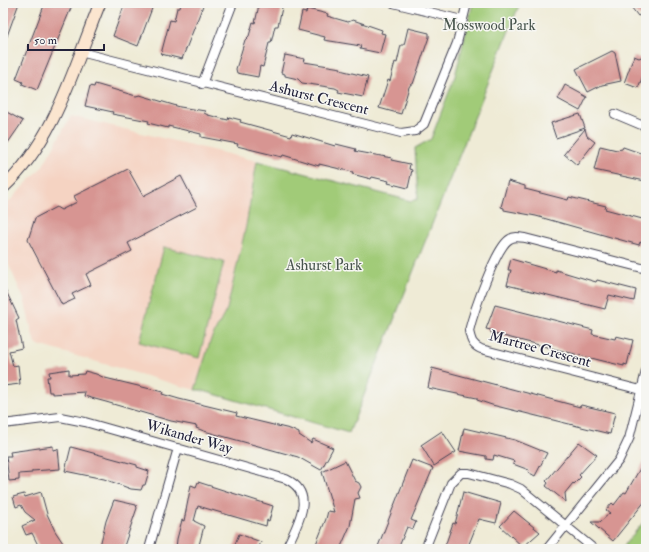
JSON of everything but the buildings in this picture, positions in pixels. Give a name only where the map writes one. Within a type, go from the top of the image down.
[{"type":"street","points":[[3,188],[27,162],[50,126],[100,3]]},
{"type":"street","points":[[202,84],[233,3]]},
{"type":"street","points":[[393,3],[462,20]]},
{"type":"street","name":"Ashurst Crescent","points":[[80,52],[401,133],[415,132],[424,124],[428,117],[457,43],[467,3]]},
{"type":"street","points":[[615,114],[646,127]]},
{"type":"street","name":"Martree Crescent","points":[[641,390],[481,349],[475,346],[471,340],[469,331],[499,250],[510,239],[516,237],[525,238],[646,269]]},
{"type":"street","points":[[547,549],[619,460],[629,439],[646,371]]},
{"type":"street","name":"Wikander Way","points":[[3,424],[60,417],[85,422],[286,479],[298,487],[304,501],[302,510],[286,549]]},
{"type":"street","points":[[149,549],[178,448]]},
{"type":"street","points":[[425,549],[451,483],[461,473],[469,472],[515,486],[527,494],[594,549]]},
{"type":"shaded area","points":[[71,116],[257,161],[246,226],[227,309],[211,339],[195,390],[35,344],[24,299],[3,252],[3,208],[42,167]]},
{"type":"green space","name":"Ashurst Park","points":[[473,3],[520,3],[349,433],[200,390],[195,390],[211,339],[227,309],[246,226],[257,161],[411,201],[418,199],[415,148],[431,139],[455,76]]},
{"type":"green space","points":[[164,247],[224,262],[199,358],[139,342]]},
{"type":"green space","points":[[646,519],[646,549],[621,549]]},
{"type":"park label","name":"Mosswood Park","points":[[489,25]]}]
